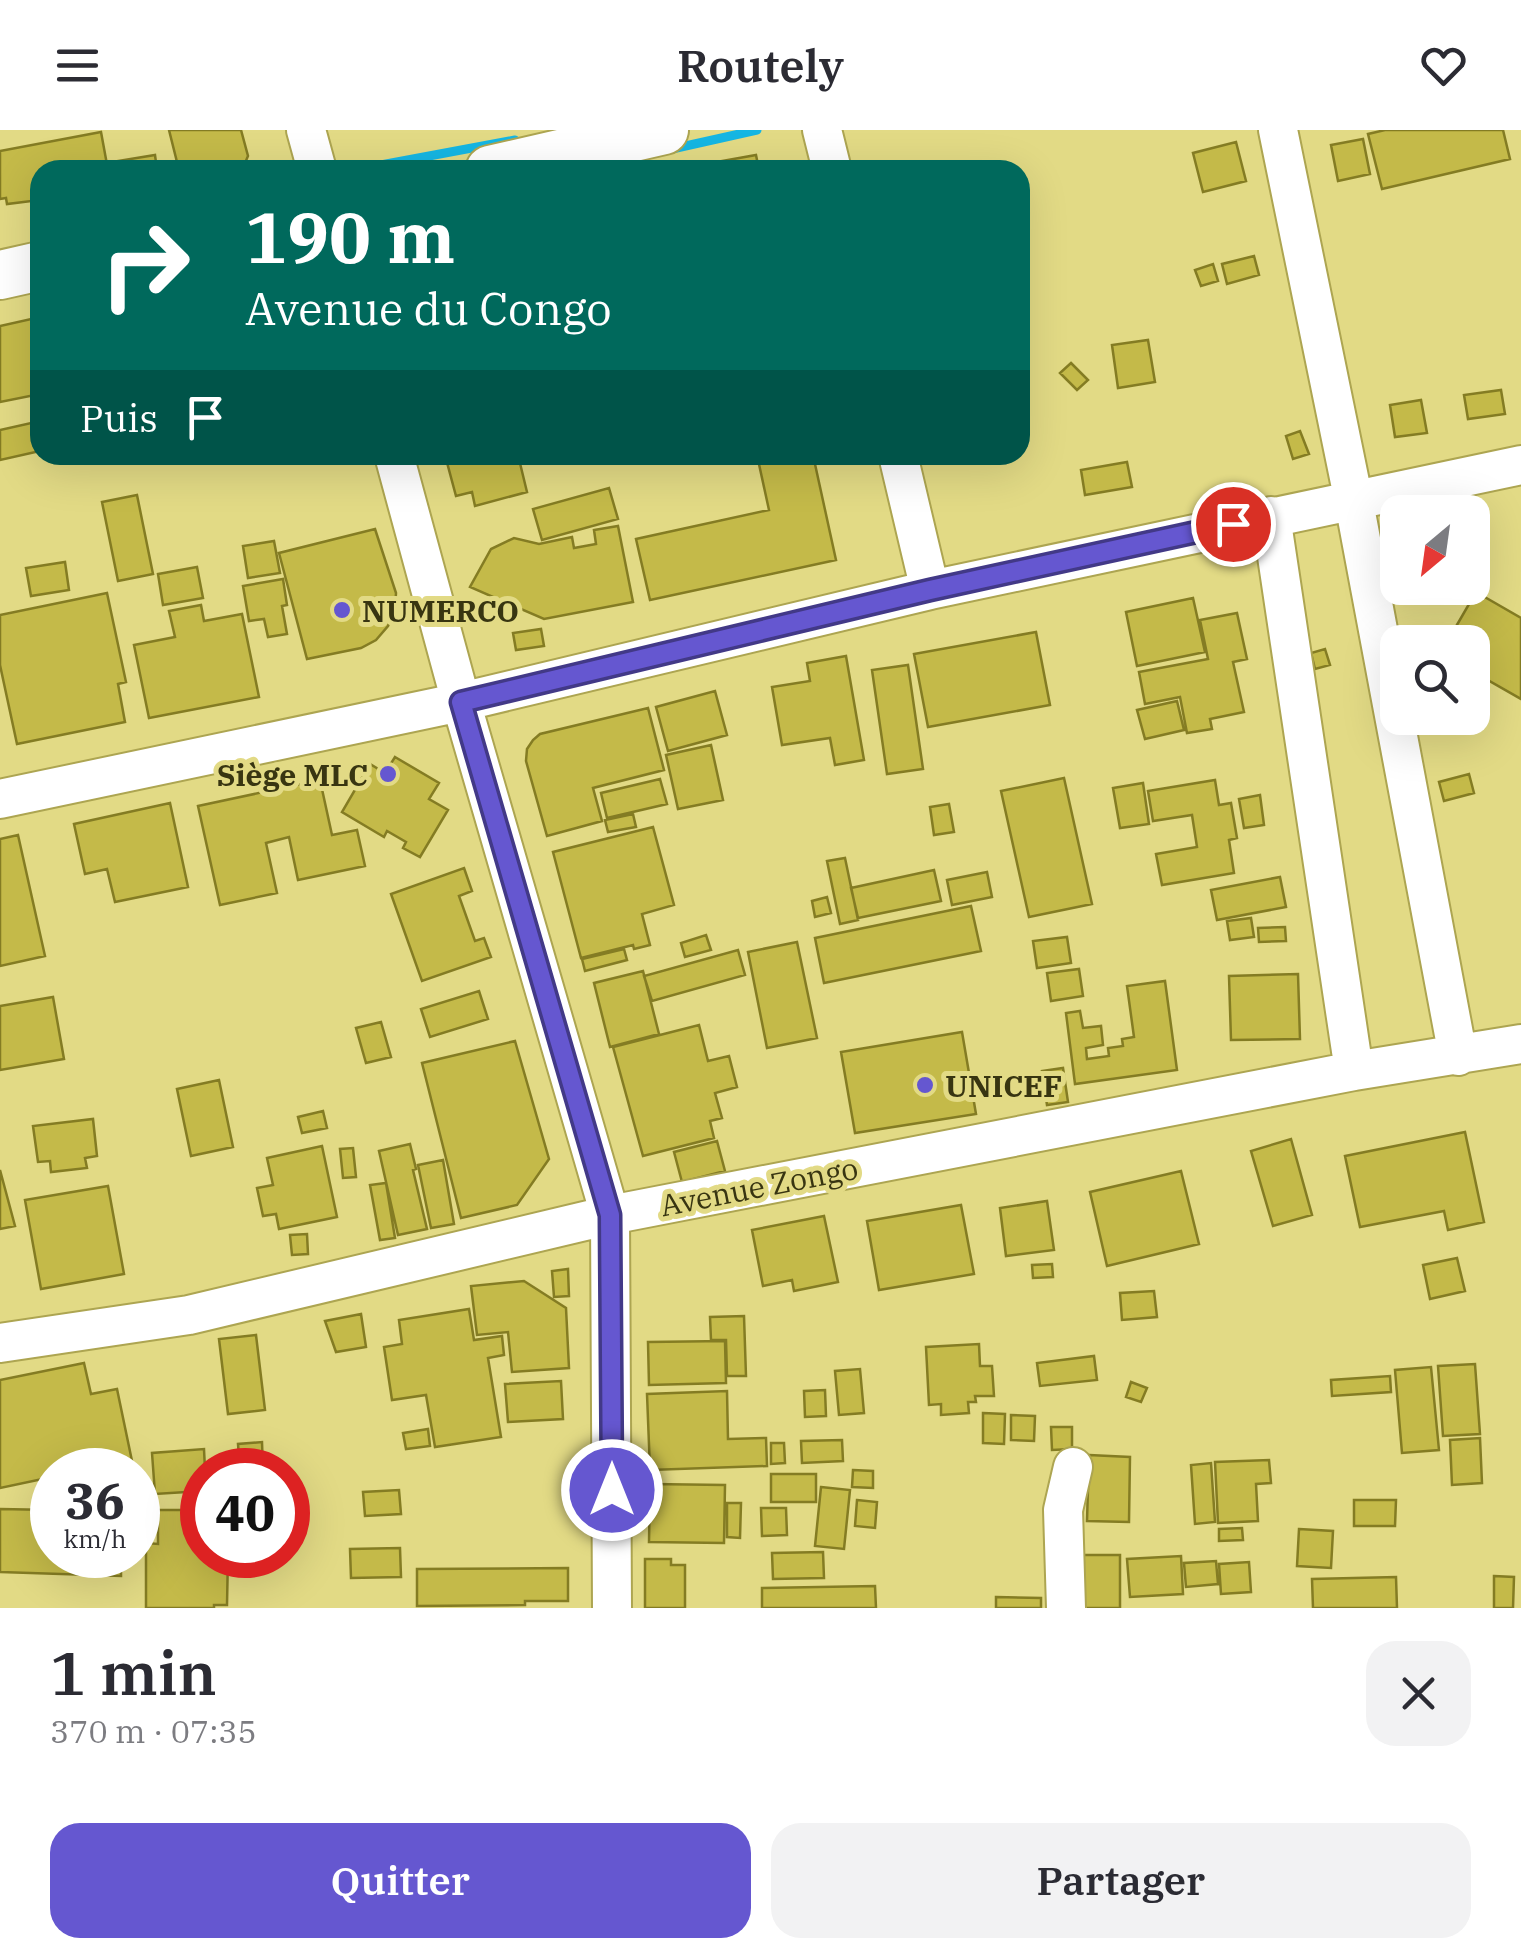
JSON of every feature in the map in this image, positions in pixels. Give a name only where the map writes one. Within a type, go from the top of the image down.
[{"type":"main road","points":[[534,160],[664,130]]},
{"type":"main road","points":[[0,275],[30,268]]},
{"type":"street","points":[[306,130],[314,160]]},
{"type":"street","points":[[822,130],[830,160]]},
{"type":"street","points":[[1278,130],[1354,502],[1458,1056]]},
{"type":"street","points":[[397,465],[610,1215],[612,1608]]},
{"type":"street","points":[[900,465],[930,590]]},
{"type":"street","points":[[0,799],[461,702],[930,590],[1521,465]]},
{"type":"street","points":[[1270,516],[1354,1071]]},
{"type":"street","name":"Avenue Zongo","points":[[0,1344],[189,1314],[610,1215],[1354,1071],[1521,1044]]},
{"type":"street","points":[[1066,1608],[1063,1510],[1073,1467]]},
{"type":"building","points":[[169,130],[241,130],[248,156],[246,160],[176,160]]},
{"type":"building","points":[[1385,130],[1503,130],[1510,159],[1382,189],[1368,134]]},
{"type":"building","points":[[101,132],[106,160],[30,160],[30,201],[7,204],[6,198],[0,199],[0,151]]},
{"type":"building","points":[[1363,139],[1370,174],[1338,181],[1331,145]]},
{"type":"building","points":[[1236,142],[1246,181],[1203,192],[1193,153]]},
{"type":"building","points":[[155,155],[156,160],[124,160]]},
{"type":"building","points":[[756,155],[757,160],[728,160]]},
{"type":"building","points":[[1254,256],[1259,275],[1227,284],[1222,264]]},
{"type":"building","points":[[1213,264],[1218,281],[1201,286],[1195,270]]},
{"type":"building","points":[[30,319],[30,396],[0,402],[0,326]]},
{"type":"building","points":[[1148,340],[1155,382],[1118,388],[1112,345]]},
{"type":"building","points":[[1071,363],[1088,380],[1077,390],[1060,373]]},
{"type":"building","points":[[1501,390],[1505,414],[1468,419],[1464,395]]},
{"type":"building","points":[[1421,400],[1427,433],[1395,437],[1390,405]]},
{"type":"building","points":[[30,423],[30,453],[0,460],[0,430]]},
{"type":"building","points":[[1300,431],[1309,454],[1293,459],[1286,436]]},
{"type":"building","points":[[1127,462],[1132,487],[1085,495],[1081,470]]},
{"type":"building","points":[[448,465],[520,465],[527,492],[475,506],[472,492],[456,496]]},
{"type":"building","points":[[759,465],[815,465],[836,560],[650,600],[636,539],[769,510]]},
{"type":"building","points":[[609,488],[618,519],[542,540],[533,509]]},
{"type":"building","points":[[137,495],[153,574],[118,581],[102,502]]},
{"type":"building","points":[[618,526],[633,602],[544,619],[470,587],[491,549],[514,538],[539,544],[572,537],[574,548],[596,544],[594,530]]},
{"type":"building","points":[[375,529],[396,593],[388,626],[376,640],[361,648],[307,659],[279,553]]},
{"type":"building","points":[[274,541],[280,573],[248,578],[243,546]]},
{"type":"building","points":[[65,562],[69,590],[31,596],[26,568]]},
{"type":"building","points":[[197,567],[203,598],[163,605],[158,574]]},
{"type":"building","points":[[283,579],[287,634],[268,637],[264,619],[249,621],[243,586]]},
{"type":"building","points":[[107,593],[126,682],[118,684],[125,722],[17,744],[0,665],[0,615]]},
{"type":"building","points":[[1193,598],[1205,652],[1137,666],[1126,612]]},
{"type":"building","points":[[1490,600],[1521,618],[1521,699],[1490,681],[1490,625],[1457,625],[1468,605],[1490,605]]},
{"type":"building","points":[[201,605],[204,621],[242,614],[259,697],[149,718],[134,645],[175,637],[169,611]]},
{"type":"building","points":[[1237,613],[1247,659],[1233,662],[1244,712],[1210,719],[1212,729],[1187,733],[1180,697],[1145,704],[1139,672],[1208,659],[1200,620]]},
{"type":"building","points":[[541,629],[544,646],[516,650],[513,633]]},
{"type":"building","points":[[1036,632],[1050,705],[928,727],[914,654]]},
{"type":"building","points":[[1325,649],[1330,665],[1315,669],[1311,653]]},
{"type":"building","points":[[846,656],[864,760],[835,765],[830,738],[782,745],[772,687],[810,681],[807,663]]},
{"type":"building","points":[[908,665],[923,769],[887,774],[872,670]]},
{"type":"building","points":[[715,691],[727,735],[668,751],[656,707]]},
{"type":"building","points":[[1177,701],[1184,730],[1145,739],[1137,710]]},
{"type":"building","points":[[648,708],[664,770],[593,788],[602,821],[547,836],[526,761],[533,740],[540,734]]},
{"type":"building","points":[[711,745],[723,800],[678,809],[666,755]]},
{"type":"building","points":[[395,757],[439,783],[429,799],[448,810],[420,857],[403,848],[406,842],[387,831],[384,837],[342,812],[370,764],[385,773]]},
{"type":"building","points":[[1469,774],[1474,793],[1444,801],[1439,782]]},
{"type":"building","points":[[1064,778],[1092,904],[1029,917],[1001,791]]},
{"type":"building","points":[[660,779],[667,804],[607,818],[601,793]]},
{"type":"building","points":[[320,780],[332,835],[357,830],[365,866],[298,880],[289,837],[266,843],[277,893],[220,905],[198,806]]},
{"type":"building","points":[[1215,780],[1219,805],[1231,803],[1237,838],[1229,840],[1234,873],[1162,885],[1156,854],[1197,847],[1192,815],[1153,821],[1148,791]]},
{"type":"building","points":[[1143,783],[1149,824],[1120,828],[1113,788]]},
{"type":"building","points":[[1260,795],[1264,825],[1244,828],[1239,799]]},
{"type":"building","points":[[170,803],[188,887],[115,902],[107,869],[85,874],[74,824]]},
{"type":"building","points":[[949,804],[954,832],[934,835],[930,807]]},
{"type":"building","points":[[633,814],[636,827],[608,832],[605,820]]},
{"type":"building","points":[[653,827],[674,905],[642,914],[650,945],[634,949],[633,945],[581,958],[553,852]]},
{"type":"building","points":[[18,835],[45,956],[0,966],[0,839]]},
{"type":"building","points":[[845,858],[858,920],[840,924],[827,861]]},
{"type":"building","points":[[464,868],[472,891],[459,896],[475,941],[484,938],[491,957],[422,981],[391,894]]},
{"type":"building","points":[[934,870],[941,901],[858,918],[851,888]]},
{"type":"building","points":[[987,872],[992,897],[952,905],[947,880]]},
{"type":"building","points":[[1280,877],[1286,907],[1217,920],[1211,890]]},
{"type":"building","points":[[827,897],[831,913],[815,917],[812,901]]},
{"type":"building","points":[[971,906],[981,951],[824,983],[815,938]]},
{"type":"building","points":[[1251,918],[1254,937],[1230,940],[1227,921]]},
{"type":"building","points":[[1285,927],[1286,941],[1259,942],[1258,928]]},
{"type":"building","points":[[706,935],[711,950],[685,957],[681,943]]},
{"type":"building","points":[[1067,937],[1071,963],[1037,968],[1033,941]]},
{"type":"building","points":[[797,942],[817,1038],[767,1048],[748,952]]},
{"type":"building","points":[[624,949],[627,960],[585,971],[582,959]]},
{"type":"building","points":[[738,950],[745,975],[652,1001],[644,976]]},
{"type":"building","points":[[1079,969],[1083,996],[1051,1001],[1047,973]]},
{"type":"building","points":[[643,971],[659,1034],[610,1047],[594,983]]},
{"type":"building","points":[[1298,974],[1300,1039],[1231,1040],[1229,976]]},
{"type":"building","points":[[1165,981],[1177,1070],[1075,1084],[1066,1013],[1080,1011],[1083,1028],[1101,1026],[1103,1045],[1086,1048],[1087,1059],[1109,1056],[1108,1048],[1123,1046],[1122,1039],[1134,1037],[1127,986]]},
{"type":"building","points":[[479,991],[488,1019],[430,1037],[421,1009]]},
{"type":"building","points":[[53,997],[64,1059],[0,1070],[0,1006]]},
{"type":"building","points":[[381,1022],[391,1057],[366,1063],[356,1028]]},
{"type":"building","points":[[699,1025],[708,1061],[729,1056],[737,1087],[715,1093],[722,1118],[710,1121],[714,1138],[643,1156],[613,1047]]},
{"type":"building","points":[[962,1032],[976,1114],[855,1133],[841,1052]]},
{"type":"building","points":[[515,1041],[549,1159],[517,1205],[461,1218],[422,1063]]},
{"type":"building","points":[[1063,1068],[1068,1102],[1047,1105],[1042,1071]]},
{"type":"building","points":[[219,1080],[233,1147],[191,1156],[177,1089]]},
{"type":"building","points":[[323,1111],[327,1128],[302,1133],[298,1117]]},
{"type":"building","points":[[93,1119],[97,1156],[85,1158],[87,1168],[51,1172],[50,1161],[38,1162],[33,1126]]},
{"type":"building","points":[[1465,1132],[1484,1222],[1448,1230],[1444,1211],[1360,1227],[1345,1156]]},
{"type":"building","points":[[1291,1139],[1312,1215],[1273,1226],[1251,1151]]},
{"type":"building","points":[[717,1141],[725,1171],[682,1182],[674,1152]]},
{"type":"building","points":[[410,1144],[427,1229],[398,1235],[379,1151]]},
{"type":"building","points":[[322,1146],[337,1217],[279,1229],[276,1214],[263,1216],[257,1188],[273,1185],[267,1158]]},
{"type":"building","points":[[353,1148],[356,1177],[343,1178],[340,1149]]},
{"type":"building","points":[[443,1160],[454,1224],[431,1228],[418,1165]]},
{"type":"building","points":[[0,1170],[15,1226],[0,1229]]},
{"type":"building","points":[[1181,1171],[1199,1244],[1107,1266],[1090,1192]]},
{"type":"building","points":[[386,1183],[395,1238],[380,1240],[370,1185]]},
{"type":"building","points":[[108,1186],[124,1274],[41,1289],[25,1200]]},
{"type":"building","points":[[1047,1201],[1054,1250],[1006,1256],[1000,1208]]},
{"type":"building","points":[[961,1205],[974,1274],[879,1290],[867,1221]]},
{"type":"building","points":[[824,1216],[838,1282],[794,1291],[792,1280],[763,1286],[752,1230]]},
{"type":"building","points":[[307,1234],[308,1254],[292,1255],[290,1235]]},
{"type":"building","points":[[1457,1258],[1465,1291],[1430,1299],[1423,1265]]},
{"type":"building","points":[[1052,1264],[1053,1277],[1033,1278],[1032,1265]]},
{"type":"building","points":[[568,1269],[569,1296],[554,1297],[552,1271]]},
{"type":"building","points":[[524,1281],[566,1308],[569,1368],[512,1372],[508,1332],[477,1335],[471,1286]]},
{"type":"building","points":[[1154,1291],[1157,1317],[1122,1320],[1120,1293]]},
{"type":"building","points":[[469,1309],[474,1340],[502,1336],[504,1355],[488,1358],[501,1437],[435,1447],[426,1395],[392,1400],[384,1347],[402,1344],[399,1320]]},
{"type":"building","points":[[361,1314],[366,1347],[336,1352],[325,1321]]},
{"type":"building","points":[[744,1316],[746,1376],[727,1376],[726,1340],[711,1340],[710,1317]]},
{"type":"building","points":[[256,1335],[265,1410],[228,1414],[219,1339]]},
{"type":"building","points":[[725,1341],[726,1383],[649,1385],[648,1342]]},
{"type":"building","points":[[979,1344],[980,1366],[992,1366],[994,1396],[975,1396],[976,1402],[968,1402],[969,1413],[941,1415],[941,1404],[929,1405],[926,1347]]},
{"type":"building","points":[[1094,1356],[1097,1380],[1040,1386],[1037,1363]]},
{"type":"building","points":[[84,1363],[91,1394],[117,1389],[129,1448],[30,1448],[30,1482],[0,1488],[0,1380]]},
{"type":"building","points":[[1475,1364],[1480,1434],[1443,1436],[1438,1366]]},
{"type":"building","points":[[1431,1367],[1439,1450],[1402,1453],[1395,1370]]},
{"type":"building","points":[[860,1369],[864,1413],[839,1415],[835,1371]]},
{"type":"building","points":[[1390,1376],[1391,1392],[1332,1396],[1331,1380]]},
{"type":"building","points":[[561,1381],[563,1419],[508,1422],[505,1384]]},
{"type":"building","points":[[1131,1382],[1147,1388],[1141,1402],[1126,1397]]},
{"type":"building","points":[[825,1390],[826,1416],[805,1417],[804,1391]]},
{"type":"building","points":[[727,1391],[728,1439],[766,1438],[767,1466],[650,1470],[647,1394]]},
{"type":"building","points":[[983,1413],[1005,1414],[1004,1444],[983,1443]]},
{"type":"building","points":[[1011,1415],[1035,1416],[1034,1441],[1011,1440]]},
{"type":"building","points":[[1051,1427],[1072,1427],[1072,1449],[1052,1450]]},
{"type":"building","points":[[428,1429],[430,1446],[406,1449],[403,1433]]},
{"type":"building","points":[[1480,1438],[1482,1483],[1452,1485],[1450,1440]]},
{"type":"building","points":[[842,1440],[843,1461],[802,1463],[801,1441]]},
{"type":"building","points":[[262,1442],[262,1448],[238,1448],[238,1444]]},
{"type":"building","points":[[771,1443],[784,1443],[785,1463],[771,1464]]},
{"type":"building","points":[[180,1451],[180,1492],[160,1494],[160,1452]]},
{"type":"building","points":[[1089,1455],[1130,1457],[1129,1522],[1087,1521]]},
{"type":"building","points":[[1269,1460],[1271,1483],[1256,1484],[1258,1521],[1218,1523],[1215,1462]]},
{"type":"building","points":[[1211,1463],[1215,1522],[1195,1524],[1191,1465]]},
{"type":"building","points":[[853,1470],[873,1471],[873,1488],[852,1487]]},
{"type":"building","points":[[771,1474],[816,1474],[816,1502],[771,1502]]},
{"type":"building","points":[[650,1484],[725,1485],[724,1543],[649,1542]]},
{"type":"building","points":[[821,1487],[850,1490],[844,1549],[815,1546]]},
{"type":"building","points":[[399,1490],[401,1514],[365,1516],[363,1492]]},
{"type":"building","points":[[857,1500],[877,1502],[875,1528],[855,1526]]},
{"type":"building","points":[[1354,1500],[1396,1500],[1395,1526],[1354,1526]]},
{"type":"building","points":[[727,1503],[741,1503],[740,1538],[727,1537]]},
{"type":"building","points":[[761,1508],[786,1508],[787,1535],[762,1536]]},
{"type":"building","points":[[0,1509],[30,1510],[30,1573],[0,1572]]},
{"type":"building","points":[[160,1510],[180,1510],[180,1578],[228,1578],[227,1605],[146,1608],[146,1578],[160,1578]]},
{"type":"building","points":[[1242,1528],[1243,1540],[1219,1541],[1219,1529]]},
{"type":"building","points":[[1299,1529],[1333,1531],[1331,1568],[1297,1566]]},
{"type":"building","points":[[400,1548],[401,1577],[351,1578],[350,1549]]},
{"type":"building","points":[[823,1552],[824,1578],[773,1579],[772,1553]]},
{"type":"building","points":[[1081,1555],[1120,1555],[1120,1608],[1082,1608]]},
{"type":"building","points":[[1181,1556],[1183,1594],[1130,1597],[1127,1559]]},
{"type":"building","points":[[645,1559],[671,1559],[671,1565],[685,1565],[685,1608],[645,1608]]},
{"type":"building","points":[[1216,1561],[1218,1584],[1186,1587],[1184,1563]]},
{"type":"building","points":[[1249,1562],[1251,1592],[1221,1594],[1219,1564]]},
{"type":"building","points":[[568,1568],[568,1601],[417,1606],[417,1569]]},
{"type":"building","points":[[1494,1576],[1514,1577],[1513,1608],[1494,1608]]},
{"type":"building","points":[[1396,1577],[1397,1608],[1313,1608],[1312,1579]]},
{"type":"building","points":[[875,1586],[876,1608],[762,1608],[762,1588]]},
{"type":"building","points":[[996,1597],[1041,1598],[1041,1608],[996,1608]]},
{"type":"waterway","points":[[672,149],[757,130]]},
{"type":"waterway","points":[[408,160],[515,140]]},
{"type":"place","name":"NUMERCO","points":[[342,610]]},
{"type":"place","name":"Siège MLC","points":[[388,774]]},
{"type":"place","name":"UNICEF","points":[[925,1085]]},
{"type":"route","points":[[612,1490],[610,1215],[461,702],[930,590],[1233,524]]}]
